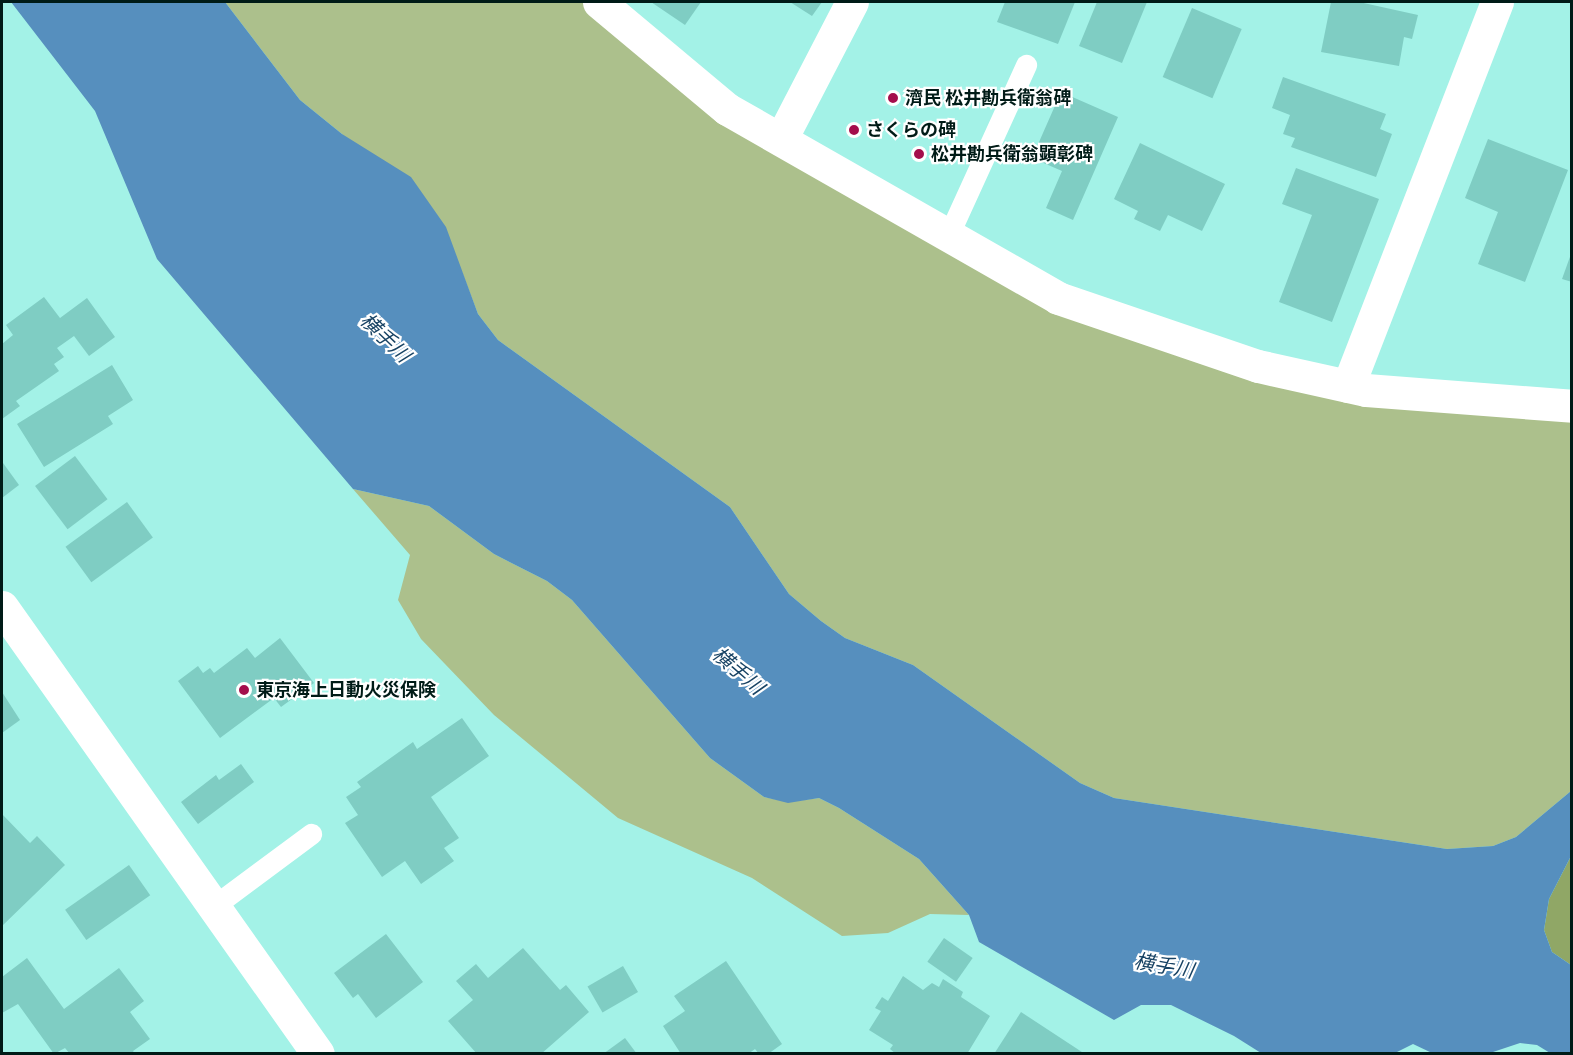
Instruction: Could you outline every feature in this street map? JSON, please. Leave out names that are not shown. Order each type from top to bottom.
[{"type":"street","points":[[599,2],[727,109],[1058,298],[1258,366],[1348,386],[1572,406]]},
{"type":"street","points":[[780,139],[852,2]]},
{"type":"street","points":[[1348,386],[1497,2]]},
{"type":"street","points":[[2,607],[318,1053]]},
{"type":"lane","points":[[949,234],[1026,65]]},
{"type":"lane","points":[[214,906],[311,834]]},
{"type":"green space","points":[[225,2],[599,2],[727,109],[1058,298],[1348,386],[1571,406],[1571,791],[1516,837],[1493,846],[1447,849],[1114,798],[1080,783],[913,665],[845,638],[821,621],[789,594],[730,507],[498,340],[478,314],[462,272],[342,134],[300,100]]},
{"type":"green space","points":[[353,489],[429,506],[494,554],[547,581],[572,600],[710,758],[764,797],[788,802],[819,798],[839,808],[919,859],[969,915],[930,914],[888,933],[842,936],[752,878],[618,818],[494,715],[421,639],[398,600],[410,555]]},
{"type":"green space","points":[[1571,856],[1571,965],[1552,952],[1544,930],[1549,899]]},
{"type":"water","name":"横手川","points":[[11,2],[225,2],[300,100],[342,134],[411,177],[446,227],[478,314],[498,340],[730,507],[789,594],[821,621],[845,638],[913,665],[1080,783],[1114,798],[1447,849],[1493,846],[1516,837],[1571,791],[1571,856],[1549,899],[1544,930],[1552,952],[1571,965],[1571,1053],[1550,1053],[1537,1045],[1520,1043],[1487,1054],[1432,1053],[1413,1044],[1395,1053],[1261,1053],[1234,1036],[1171,1005],[1141,1005],[1114,1020],[979,942],[969,915],[919,859],[839,808],[819,798],[788,803],[764,797],[710,758],[572,600],[547,581],[494,554],[429,506],[353,489],[157,259],[95,111]]},
{"type":"building","points":[[651,2],[701,2],[685,25]]},
{"type":"building","points":[[790,2],[822,2],[812,16]]},
{"type":"building","points":[[1005,2],[1075,2],[1058,44],[997,22]]},
{"type":"building","points":[[1097,2],[1147,2],[1122,63],[1079,46]]},
{"type":"building","points":[[1331,2],[1359,2],[1418,15],[1412,39],[1404,37],[1399,66],[1321,52]]},
{"type":"building","points":[[1192,8],[1242,29],[1212,98],[1163,77]]},
{"type":"building","points":[[1283,77],[1386,114],[1380,129],[1392,134],[1376,177],[1291,147],[1295,138],[1283,134],[1290,115],[1272,108]]},
{"type":"building","points":[[1061,92],[1118,117],[1073,220],[1046,208],[1062,171],[1032,158]]},
{"type":"building","points":[[1488,139],[1568,170],[1525,282],[1478,264],[1498,212],[1465,198]]},
{"type":"building","points":[[1140,143],[1225,184],[1202,231],[1168,215],[1160,231],[1134,219],[1138,211],[1114,199]]},
{"type":"building","points":[[1296,168],[1379,199],[1332,322],[1279,302],[1312,215],[1282,204]]},
{"type":"building","points":[[1572,254],[1572,282],[1562,279]]},
{"type":"building","points":[[44,297],[60,318],[87,298],[115,337],[89,356],[74,336],[57,348],[64,357],[54,364],[59,371],[16,401],[20,406],[2,419],[2,344],[13,335],[6,325]]},
{"type":"building","points":[[112,365],[133,400],[108,416],[113,424],[44,467],[17,424]]},
{"type":"building","points":[[75,456],[107,499],[68,529],[35,486]]},
{"type":"building","points":[[3,463],[19,485],[2,498],[2,465]]},
{"type":"building","points":[[127,502],[153,538],[91,582],[66,547]]},
{"type":"building","name":"東京海上日動火災保険","points":[[280,638],[314,683],[281,707],[274,698],[220,738],[178,681],[198,666],[203,673],[210,668],[214,673],[247,648],[255,658]]},
{"type":"building","points":[[2,692],[20,720],[2,733]]},
{"type":"building","points":[[462,718],[489,756],[431,797],[459,838],[444,848],[454,861],[421,884],[405,861],[382,877],[345,823],[358,815],[346,797],[361,787],[357,782],[413,742],[417,749]]},
{"type":"building","points":[[241,764],[254,782],[198,824],[181,802],[216,775],[219,780]]},
{"type":"building","points":[[2,814],[30,843],[37,836],[65,865],[2,926]]},
{"type":"building","points":[[129,865],[150,895],[86,940],[65,910]]},
{"type":"building","points":[[386,934],[423,982],[376,1018],[358,994],[353,998],[334,973]]},
{"type":"building","points":[[944,938],[973,958],[956,982],[927,962]]},
{"type":"building","points":[[523,948],[560,990],[566,985],[589,1012],[541,1054],[477,1054],[448,1021],[473,1000],[456,981],[476,964],[488,978]]},
{"type":"building","points":[[27,958],[64,1009],[119,968],[144,1001],[130,1012],[150,1039],[133,1051],[135,1054],[70,1054],[65,1048],[54,1054],[18,1004],[2,1013],[2,977]]},
{"type":"building","points":[[726,961],[782,1044],[768,1054],[759,1054],[755,1049],[748,1054],[681,1054],[663,1026],[685,1011],[674,996]]},
{"type":"building","points":[[623,966],[638,992],[602,1012],[587,986]]},
{"type":"building","points":[[903,976],[923,990],[932,983],[939,987],[943,979],[963,992],[961,997],[990,1016],[967,1054],[896,1054],[890,1049],[893,1045],[869,1030],[881,1011],[875,1008],[882,997],[888,1001]]},
{"type":"building","points":[[1021,1012],[1085,1054],[994,1054]]},
{"type":"building","points":[[625,1038],[637,1054],[603,1054]]},
{"type":"place","name":"濟民 松井勘兵衛翁碑","points":[[893,98]]},
{"type":"place","name":"さくらの碑","points":[[854,130]]},
{"type":"place","name":"松井勘兵衛翁顕彰碑","points":[[919,154]]},
{"type":"place","name":"東京海上日動火災保険","points":[[244,690]]}]
